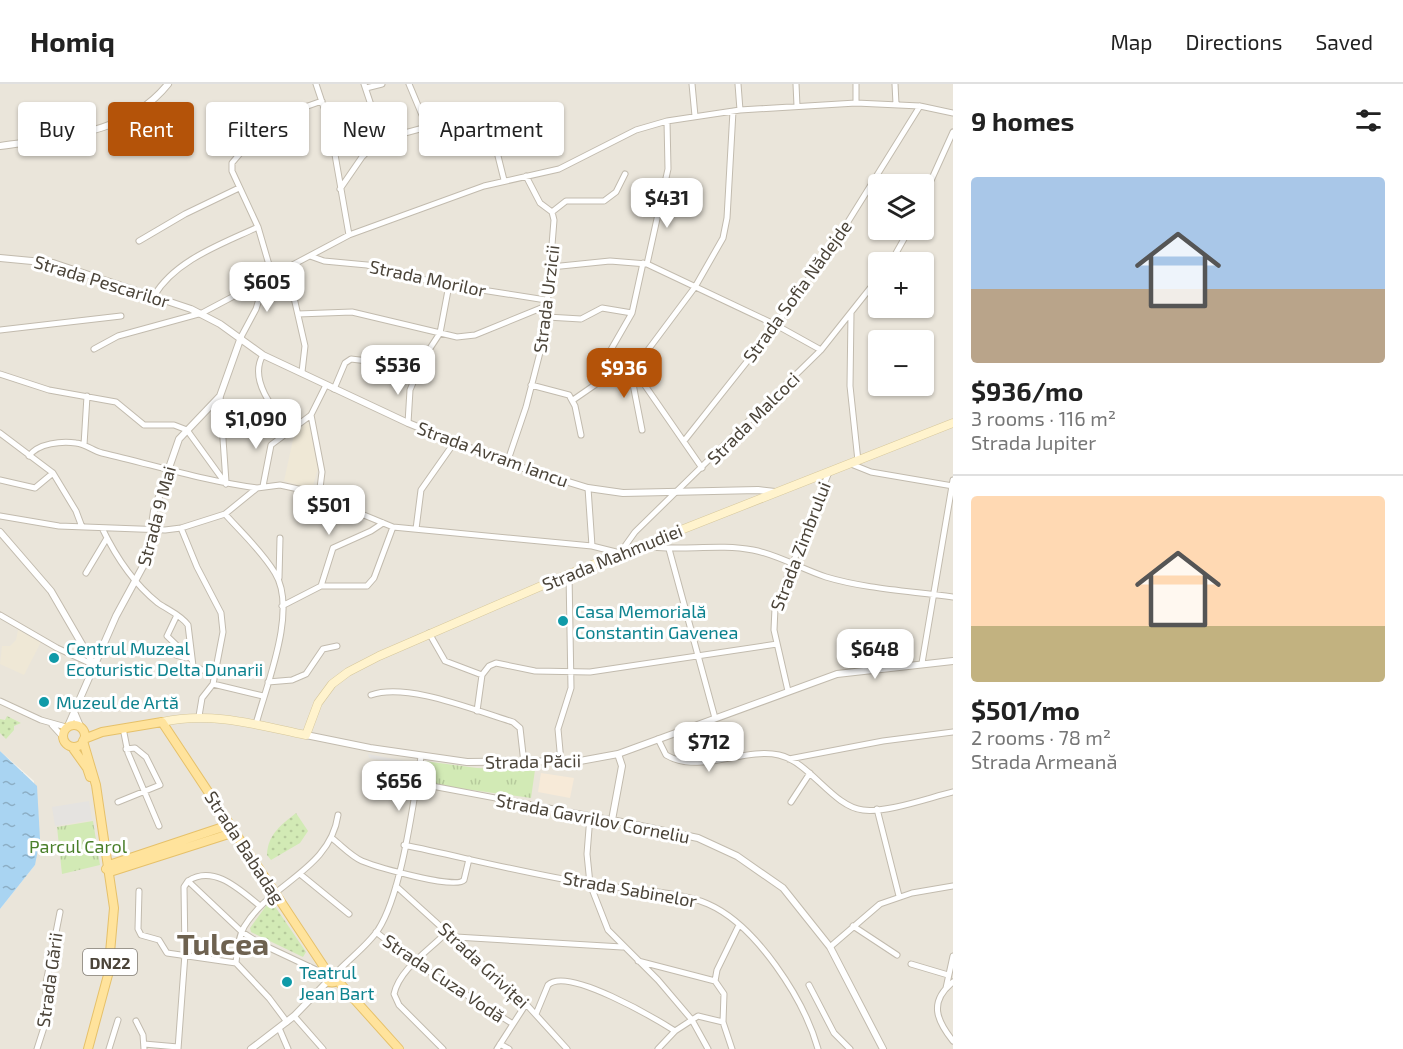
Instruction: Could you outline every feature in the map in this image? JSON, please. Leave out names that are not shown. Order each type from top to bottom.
[{"type":"main road","name":"Strada Mahmudiei","points":[[306,735],[318,703],[340,678],[359,666],[429,633],[620,553],[953,423]]},
{"type":"main road","name":"Strada Păcii","points":[[84,740],[102,732],[199,716],[256,724],[306,735]]},
{"type":"main road","name":"Strada Babadag","points":[[162,722],[331,977],[392,1049]]},
{"type":"main road","points":[[72,747],[84,740],[82,728],[67,727],[63,737],[88,772],[103,857],[108,870],[232,829]]},
{"type":"main road","name":"Strada Păcii","points":[[82,728],[102,732]]},
{"type":"main road","name":"DN22","points":[[84,740],[93,771],[114,908],[111,956],[88,1049]]},
{"type":"main road","name":"DN22","points":[[82,1049],[106,956],[108,870]]},
{"type":"main road","name":"Strada Babadag","points":[[331,977],[399,1049]]},
{"type":"street","points":[[0,146],[87,132],[118,123],[152,100],[168,84]]},
{"type":"street","points":[[316,84],[330,126],[350,235]]},
{"type":"street","points":[[370,102],[365,86],[382,84]]},
{"type":"street","points":[[409,84],[419,108]]},
{"type":"street","points":[[692,84],[695,116]]},
{"type":"street","points":[[642,430],[633,384],[635,370],[716,255],[728,218],[738,84]]},
{"type":"street","points":[[796,84],[797,106]]},
{"type":"street","points":[[856,84],[856,103]]},
{"type":"street","points":[[896,84],[896,104]]},
{"type":"street","points":[[272,276],[258,227],[232,171],[232,163],[262,124],[278,115],[322,101]]},
{"type":"street","points":[[94,349],[118,336],[202,314],[350,235],[439,201],[504,180],[567,166],[636,130],[667,121],[737,111],[856,103],[920,106],[953,113]]},
{"type":"street","name":"Strada Sofia Nădejde","points":[[684,441],[776,325],[841,233],[920,106]]},
{"type":"street","points":[[573,400],[602,380],[609,353],[633,313],[668,169],[667,121]]},
{"type":"street","points":[[934,174],[953,132]]},
{"type":"street","points":[[340,189],[363,156]]},
{"type":"street","points":[[498,156],[504,180]]},
{"type":"street","points":[[526,176],[540,203],[552,212],[566,201],[604,201],[616,192],[625,174]]},
{"type":"street","points":[[139,241],[184,214],[239,188]]},
{"type":"street","name":"Strada Urzicii","points":[[507,463],[531,385],[547,317],[546,303],[554,220],[552,212]]},
{"type":"street","points":[[154,296],[165,281],[180,268],[258,227]]},
{"type":"street","name":"Strada Morilor","points":[[310,256],[324,261],[367,265],[450,285],[546,303]]},
{"type":"street","name":"Strada Pescarilor","points":[[0,258],[53,263],[202,314]]},
{"type":"street","points":[[551,267],[610,261],[645,263],[776,325],[821,350]]},
{"type":"street","points":[[287,267],[305,346],[302,372]]},
{"type":"street","points":[[226,484],[220,396],[241,337],[256,309],[265,280]]},
{"type":"street","points":[[408,423],[410,390],[416,374],[440,333],[450,285]]},
{"type":"street","name":"Strada Malcoci","points":[[620,553],[635,532],[821,350],[868,291]]},
{"type":"street","points":[[298,314],[352,312],[457,337],[475,335],[546,303]]},
{"type":"street","points":[[547,317],[581,319],[602,308],[633,313]]},
{"type":"street","points":[[851,312],[850,386],[854,462],[871,472],[953,486]]},
{"type":"street","name":"Strada Avram Iancu","points":[[202,314],[241,337],[263,355],[408,423],[507,463],[588,488],[623,493],[758,490],[776,492]]},
{"type":"street","points":[[0,330],[121,316]]},
{"type":"street","points":[[263,355],[258,369],[265,393],[290,429]]},
{"type":"street","points":[[334,389],[345,363],[351,359],[376,362],[416,374]]},
{"type":"street","points":[[635,370],[639,380],[702,468]]},
{"type":"street","points":[[0,374],[49,390],[116,402],[144,425],[174,425],[187,430],[226,484]]},
{"type":"street","points":[[0,516],[41,524],[151,530],[181,528],[225,513],[260,487],[269,448],[290,429],[311,415],[326,385]]},
{"type":"street","points":[[531,385],[563,392],[573,400],[581,435]]},
{"type":"street","points":[[84,445],[87,396]]},
{"type":"street","name":"Strada 9 Mai","points":[[67,727],[116,616],[147,559],[151,530],[179,439],[220,396]]},
{"type":"street","points":[[311,415],[322,472],[319,496]]},
{"type":"street","points":[[0,433],[53,473],[76,511],[82,527]]},
{"type":"street","points":[[29,456],[39,446],[74,443],[84,445],[94,451],[226,484],[260,487],[290,486],[393,528],[592,546],[620,553]]},
{"type":"street","points":[[416,529],[421,490],[454,443]]},
{"type":"street","name":"Strada Zimbrului","points":[[788,691],[772,621],[775,608],[829,472]]},
{"type":"street","points":[[0,480],[34,488],[53,473]]},
{"type":"street","points":[[922,663],[953,480]]},
{"type":"street","points":[[588,488],[592,546]]},
{"type":"street","points":[[225,513],[268,563],[279,580]]},
{"type":"street","points":[[321,586],[333,548],[383,523]]},
{"type":"street","points":[[102,528],[136,581],[159,604],[188,625],[189,659]]},
{"type":"street","points":[[181,528],[197,567],[221,613],[223,639],[213,684],[202,698],[199,716]]},
{"type":"street","points":[[282,606],[321,586],[367,586],[374,578],[393,528]]},
{"type":"street","points":[[0,532],[51,591],[94,665]]},
{"type":"street","points":[[86,573],[107,538]]},
{"type":"street","points":[[256,724],[281,638],[280,538]]},
{"type":"street","points":[[641,546],[669,549],[745,549],[794,562],[840,580],[953,597]]},
{"type":"street","points":[[669,549],[715,718]]},
{"type":"street","points":[[561,762],[558,729],[571,694],[569,574]]},
{"type":"street","points":[[0,615],[57,648],[94,665]]},
{"type":"street","points":[[177,615],[167,636],[196,669],[215,675]]},
{"type":"street","points":[[429,633],[445,662],[482,675]]},
{"type":"street","points":[[477,711],[482,675],[496,663],[571,674],[698,658],[777,644]]},
{"type":"street","points":[[145,646],[189,659]]},
{"type":"street","points":[[268,682],[301,677],[312,668],[323,649],[337,646]]},
{"type":"street","name":"Strada Păcii","points":[[306,735],[421,757],[467,762],[561,762],[618,754],[788,691],[855,670],[953,661]]},
{"type":"street","points":[[213,684],[263,696]]},
{"type":"street","points":[[371,695],[385,691],[404,692],[477,711],[518,725],[524,762]]},
{"type":"street","points":[[0,701],[51,723],[67,727]]},
{"type":"street","points":[[74,712],[82,728]]},
{"type":"street","points":[[51,723],[63,737]]},
{"type":"street","points":[[123,728],[126,749],[159,826]]},
{"type":"street","points":[[788,759],[883,741],[953,732]]},
{"type":"street","points":[[658,739],[666,755],[682,760],[714,761],[770,754],[788,759],[856,808],[877,809],[953,792]]},
{"type":"street","points":[[118,802],[160,785],[144,755],[135,748],[126,749]]},
{"type":"street","points":[[612,820],[622,766],[618,754]]},
{"type":"street","points":[[251,1049],[294,1016],[376,932],[384,920],[396,886],[421,757]]},
{"type":"street","points":[[791,802],[810,773]]},
{"type":"street","name":"Strada Gavrilov Corneliu","points":[[416,783],[693,836],[737,856],[788,893],[830,947],[881,1048]]},
{"type":"street","points":[[877,809],[899,897]]},
{"type":"street","points":[[236,963],[242,932],[260,906],[300,874],[333,838],[338,815]]},
{"type":"street","points":[[590,816],[587,854],[590,884],[608,930],[692,1020],[708,1049]]},
{"type":"street","points":[[333,838],[361,860],[399,872],[460,884],[464,880],[469,859]]},
{"type":"street","name":"Strada Sabinelor","points":[[404,845],[590,884],[706,903],[739,925],[758,942],[787,982],[818,1049]]},
{"type":"street","points":[[300,874],[349,914]]},
{"type":"street","points":[[136,1021],[144,1046],[177,1048],[185,954],[184,887],[188,881],[196,876],[220,878],[260,906]]},
{"type":"street","points":[[188,881],[242,932],[331,977]]},
{"type":"street","name":"Strada Griviței","points":[[396,886],[455,937],[526,1004],[567,1049]]},
{"type":"street","points":[[830,947],[880,904],[899,897],[953,886]]},
{"type":"street","points":[[139,891],[139,933],[159,940],[167,953],[236,963],[269,998],[286,1022]]},
{"type":"street","name":"Strada Gării","points":[[36,1049],[46,1021],[46,983],[60,912]]},
{"type":"street","points":[[715,981],[717,970],[739,925]]},
{"type":"street","points":[[853,926],[897,955]]},
{"type":"street","points":[[443,1049],[394,998],[395,989],[414,962],[419,960],[448,931]]},
{"type":"street","name":"Strada Cuza Vodă","points":[[376,932],[414,962],[513,1024]]},
{"type":"street","points":[[455,937],[622,947]]},
{"type":"street","points":[[953,956],[937,1015],[939,1023],[953,1041]]},
{"type":"street","points":[[639,961],[715,981],[724,994],[723,1023],[732,1049]]},
{"type":"street","points":[[912,964],[948,975]]},
{"type":"street","points":[[536,1014],[548,985],[557,981],[604,992],[631,1004],[675,1031]]},
{"type":"street","points":[[946,988],[953,982]]},
{"type":"street","points":[[809,985],[834,1033],[850,1049]]},
{"type":"street","points":[[509,1049],[499,1047],[526,1004]]},
{"type":"street","points":[[658,1049],[675,1031],[701,1015],[723,1023]]},
{"type":"street","points":[[294,1016],[323,1049]]},
{"type":"street","points":[[110,1049],[118,1020]]},
{"type":"street","points":[[279,1028],[288,1049]]},
{"type":"shaded area","points":[[0,84],[953,84],[953,1049],[0,1049],[0,909],[35,865],[34,781],[0,751]]},
{"type":"shaded area","points":[[306,423],[309,424],[318,468],[312,489],[284,481],[294,435]]},
{"type":"shaded area","points":[[18,630],[41,642],[24,675],[0,664],[2,646],[10,646],[16,640]]},
{"type":"shaded area","points":[[368,754],[410,762],[409,765],[369,758]]},
{"type":"shaded area","points":[[541,773],[574,778],[570,798],[538,792]]},
{"type":"shaded area","points":[[89,801],[92,820],[55,826],[52,807]]},
{"type":"green space","points":[[7,716],[21,723],[14,726],[14,730],[6,739],[0,733],[0,719],[5,720]]},
{"type":"green space","points":[[424,761],[477,768],[535,770],[531,798],[421,783]]},
{"type":"green space","points":[[296,813],[308,831],[300,843],[271,860],[267,855],[270,841],[280,826]]},
{"type":"green space","name":"Parcul Carol","points":[[93,821],[100,865],[62,874],[57,827]]},
{"type":"green space","points":[[269,902],[272,902],[306,952],[303,957],[251,932],[250,928]]},
{"type":"water","points":[[0,751],[37,786],[40,839],[35,865],[0,909]]},
{"type":"place","name":"Casa Memorială Constantin Gavenea","points":[[563,621]]},
{"type":"place","name":"Centrul Muzeal Ecoturistic Delta Dunarii","points":[[54,658]]},
{"type":"place","name":"Muzeul de Artă","points":[[44,702]]},
{"type":"place","name":"Teatrul Jean Bart","points":[[287,982]]},
{"type":"district","name":"Tulcea","points":[[223,943]]}]
